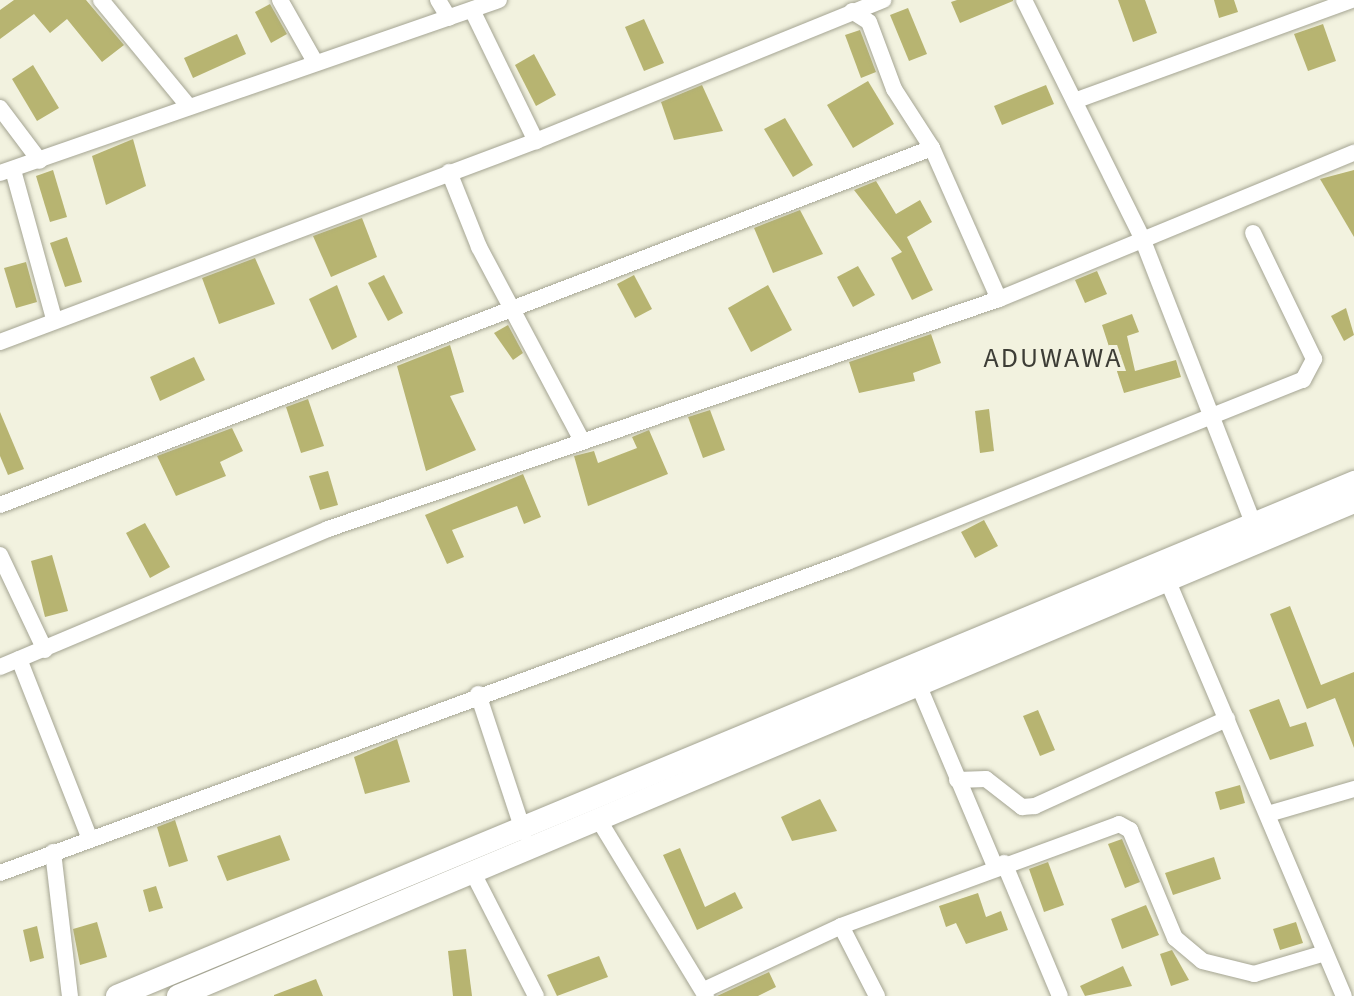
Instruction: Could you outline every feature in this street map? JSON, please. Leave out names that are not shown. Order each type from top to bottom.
[{"type":"highway","points":[[117,996],[524,833],[1252,520],[1354,482]]},
{"type":"highway","points":[[178,996],[600,822],[1166,577],[1354,502]]},
{"type":"street","points":[[101,0],[186,103]]},
{"type":"street","points":[[280,0],[314,60]]},
{"type":"street","points":[[438,0],[449,18]]},
{"type":"street","points":[[54,319],[6,172],[186,103],[499,0]]},
{"type":"street","points":[[0,342],[54,319],[536,141],[883,0]]},
{"type":"street","points":[[1024,0],[1077,100],[1142,238],[1252,520]]},
{"type":"street","points":[[1077,100],[1352,0]]},
{"type":"street","points":[[472,10],[536,141]]},
{"type":"street","points":[[852,11],[869,22],[894,89],[932,148],[999,299]]},
{"type":"street","points":[[0,108],[40,161]]},
{"type":"street","points":[[0,505],[932,148]]},
{"type":"street","points":[[0,667],[328,529],[999,299],[1354,153]]},
{"type":"street","points":[[449,172],[511,309],[582,441]]},
{"type":"street","points":[[0,873],[1214,420],[1312,371],[1314,359],[1253,233]]},
{"type":"street","points":[[0,555],[45,650]]},
{"type":"street","points":[[1166,577],[1344,996]]},
{"type":"street","points":[[19,659],[90,839]]},
{"type":"street","points":[[918,684],[957,780],[1060,996]]},
{"type":"street","points":[[478,694],[524,833]]},
{"type":"street","points":[[957,780],[986,779],[1022,807],[1035,806],[1227,719]]},
{"type":"street","points":[[1268,814],[1354,789]]},
{"type":"street","points":[[600,822],[705,993],[841,926],[999,865],[1125,824],[1175,938],[1202,961],[1254,974],[1325,953]]},
{"type":"street","points":[[53,852],[70,996]]},
{"type":"street","points":[[473,873],[536,996]]},
{"type":"street","points":[[841,926],[877,996]]},
{"type":"building","points":[[14,0],[86,0],[124,45],[102,62],[67,19],[50,33],[34,14],[0,39],[0,10]]},
{"type":"building","points":[[1118,0],[1145,0],[1157,33],[1133,42]]},
{"type":"building","points":[[1214,0],[1234,0],[1238,12],[1219,18]]},
{"type":"building","points":[[1013,1],[960,23],[951,2]]},
{"type":"building","points":[[270,4],[287,34],[271,43],[255,12]]},
{"type":"building","points":[[908,8],[927,54],[909,61],[890,15]]},
{"type":"building","points":[[644,19],[664,63],[644,71],[625,27]]},
{"type":"building","points":[[1323,24],[1336,61],[1308,71],[1294,34]]},
{"type":"building","points":[[860,30],[876,72],[861,78],[845,35]]},
{"type":"building","points":[[237,34],[246,54],[193,78],[184,58]]},
{"type":"building","points":[[534,54],[556,95],[536,106],[515,65]]},
{"type":"building","points":[[33,65],[59,108],[37,121],[12,79]]},
{"type":"building","points":[[868,81],[894,124],[853,148],[827,105]]},
{"type":"building","points":[[702,85],[723,131],[674,140],[661,102]]},
{"type":"building","points":[[1046,85],[1054,104],[1002,125],[994,106]]},
{"type":"building","points":[[785,118],[813,165],[793,177],[764,129]]},
{"type":"building","points":[[133,139],[146,186],[106,205],[92,156]]},
{"type":"building","points":[[53,170],[67,217],[50,222],[36,176]]},
{"type":"building","points":[[1354,170],[1354,237],[1320,179]]},
{"type":"building","points":[[876,181],[896,214],[920,200],[932,222],[907,237],[933,290],[912,300],[891,258],[902,252],[854,190]]},
{"type":"building","points":[[800,210],[823,254],[773,273],[754,228]]},
{"type":"building","points":[[362,218],[377,257],[331,277],[313,236]]},
{"type":"building","points":[[67,237],[82,282],[65,287],[50,243]]},
{"type":"building","points":[[255,258],[275,304],[219,324],[202,278]]},
{"type":"building","points":[[26,262],[37,302],[16,308],[4,268]]},
{"type":"building","points":[[858,266],[875,295],[853,307],[837,277]]},
{"type":"building","points":[[1097,271],[1107,294],[1085,303],[1075,280]]},
{"type":"building","points":[[384,275],[403,313],[388,321],[368,283]]},
{"type":"building","points":[[634,275],[652,309],[635,318],[617,284]]},
{"type":"building","points":[[337,285],[357,337],[332,350],[309,299]]},
{"type":"building","points":[[768,285],[792,330],[751,352],[728,308]]},
{"type":"building","points":[[1346,308],[1354,335],[1344,341],[1331,316]]},
{"type":"building","points":[[1132,314],[1139,332],[1127,336],[1135,371],[1176,360],[1181,377],[1124,393],[1102,325]]},
{"type":"building","points":[[508,325],[523,353],[513,360],[494,333]]},
{"type":"building","points":[[931,334],[941,363],[913,373],[915,381],[859,393],[849,362]]},
{"type":"building","points":[[450,345],[464,392],[450,396],[476,450],[426,471],[397,366]]},
{"type":"building","points":[[194,357],[205,380],[160,401],[150,377]]},
{"type":"building","points":[[308,399],[324,446],[301,453],[286,407]]},
{"type":"building","points":[[989,409],[994,451],[980,453],[975,411]]},
{"type":"building","points":[[710,410],[725,450],[703,458],[688,417]]},
{"type":"building","points":[[0,412],[24,469],[8,475],[0,456]]},
{"type":"building","points":[[232,428],[243,451],[220,462],[226,476],[176,496],[157,456]]},
{"type":"building","points":[[649,430],[668,474],[588,506],[574,456],[594,451],[598,463],[637,448],[632,437]]},
{"type":"building","points":[[328,471],[338,505],[320,510],[309,476]]},
{"type":"building","points":[[523,474],[541,517],[524,524],[517,506],[452,530],[464,557],[447,564],[425,515]]},
{"type":"building","points":[[984,520],[998,546],[975,558],[961,532]]},
{"type":"building","points":[[145,523],[170,567],[150,578],[126,533]]},
{"type":"building","points":[[52,555],[68,611],[45,617],[31,561]]},
{"type":"building","points":[[1290,606],[1321,685],[1354,672],[1354,748],[1335,698],[1307,709],[1270,614]]},
{"type":"building","points":[[1279,699],[1290,727],[1306,722],[1314,746],[1270,760],[1249,710]]},
{"type":"building","points":[[1038,710],[1055,750],[1040,756],[1023,716]]},
{"type":"building","points":[[397,739],[410,782],[365,794],[354,757]]},
{"type":"building","points":[[1240,785],[1245,803],[1220,810],[1215,792]]},
{"type":"building","points":[[820,799],[837,831],[792,841],[781,817]]},
{"type":"building","points":[[175,820],[188,861],[169,867],[157,827]]},
{"type":"building","points":[[280,835],[290,860],[227,881],[217,856]]},
{"type":"building","points":[[1122,839],[1140,882],[1125,888],[1108,844]]},
{"type":"building","points":[[680,848],[705,907],[735,892],[743,908],[697,930],[663,855]]},
{"type":"building","points":[[1214,857],[1221,879],[1173,895],[1165,873]]},
{"type":"building","points":[[1048,862],[1064,905],[1044,912],[1029,869]]},
{"type":"building","points":[[156,886],[163,908],[149,912],[143,890]]},
{"type":"building","points":[[978,893],[986,917],[1001,911],[1008,930],[966,944],[956,923],[946,927],[939,906]]},
{"type":"building","points":[[1146,905],[1159,935],[1122,949],[1111,919]]},
{"type":"building","points":[[97,922],[107,957],[80,965],[73,929]]},
{"type":"building","points":[[1296,922],[1303,943],[1280,950],[1273,929]]},
{"type":"building","points":[[37,926],[44,958],[30,962],[23,930]]},
{"type":"building","points":[[466,949],[472,996],[453,996],[448,951]]},
{"type":"building","points":[[1172,950],[1189,980],[1171,986],[1160,954]]},
{"type":"building","points":[[599,956],[608,977],[557,996],[547,975]]},
{"type":"building","points":[[1123,966],[1132,986],[1085,996],[1080,986]]},
{"type":"building","points":[[769,972],[776,987],[758,996],[717,996]]},
{"type":"building","points":[[316,979],[323,996],[274,996],[274,995]]},
{"type":"district","name":"ADUWAWA","points":[[1053,358]]}]
